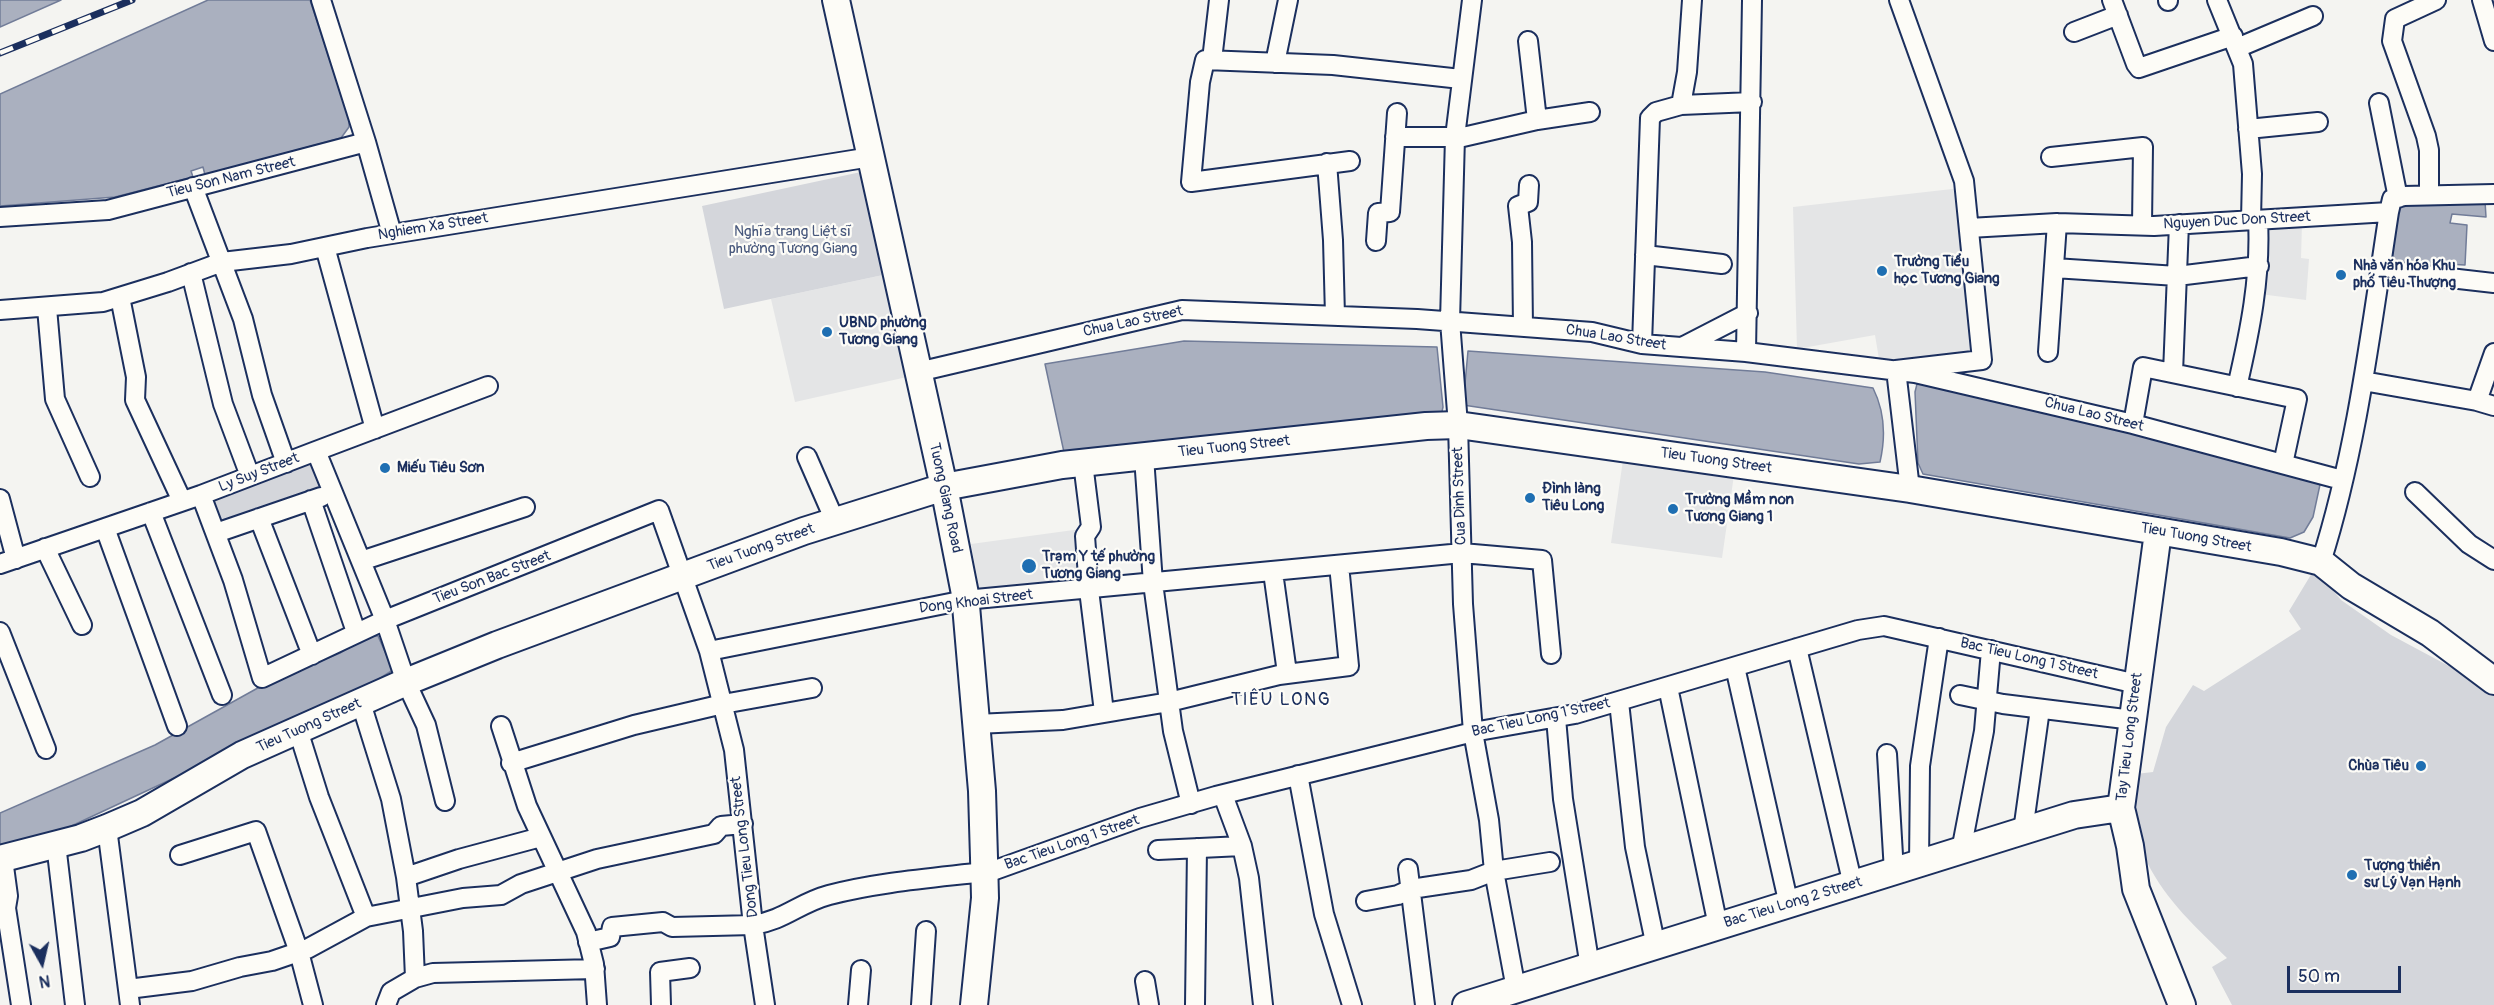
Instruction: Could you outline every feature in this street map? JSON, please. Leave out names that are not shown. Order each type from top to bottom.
[{"type":"street","points":[[321,0],[366,142],[392,234]]},
{"type":"street","name":"Tuong Giang Road","points":[[836,0],[944,487],[965,600],[982,791],[984,873],[984,898],[974,1005]]},
{"type":"street","points":[[1212,60],[1219,0]]},
{"type":"street","points":[[1275,63],[1288,0]]},
{"type":"street","name":"Cua Dinh Street","points":[[1472,0],[1455,137],[1450,321],[1458,424],[1462,553],[1473,732],[1489,820],[1494,871],[1516,989]]},
{"type":"street","points":[[1681,105],[1687,72],[1692,0]]},
{"type":"street","points":[[1746,352],[1752,0]]},
{"type":"street","points":[[1899,0],[1964,181],[1982,360],[1896,370],[1910,489]]},
{"type":"street","points":[[2217,0],[2243,64],[2259,266],[2251,330],[2237,387]]},
{"type":"street","points":[[2429,195],[2429,150],[2426,136],[2392,41],[2395,19],[2436,0]]},
{"type":"street","points":[[2482,0],[2494,41]]},
{"type":"street","points":[[2074,32],[2115,8],[2139,68],[2235,42],[2313,16]]},
{"type":"street","points":[[1528,41],[1537,120]]},
{"type":"street","points":[[1350,161],[1191,182],[1200,82],[1205,60],[1333,65],[1461,79]]},
{"type":"street","points":[[1642,344],[1650,118],[1656,112],[1681,105],[1752,102]]},
{"type":"street","points":[[2321,562],[2342,480],[2363,381],[2380,270],[2394,205],[2379,104]]},
{"type":"street","points":[[1395,137],[1455,137],[1590,112]]},
{"type":"street","points":[[1376,241],[1378,213],[1390,212],[1397,113]]},
{"type":"street","points":[[2248,129],[2318,122]]},
{"type":"street","name":"Tieu Son Nam Street","points":[[0,217],[108,210],[193,187],[241,177],[366,142]]},
{"type":"street","points":[[2051,158],[2143,147],[2142,225]]},
{"type":"street","name":"Nghiem Xa Street","points":[[0,310],[104,302],[222,262],[291,254],[392,234],[871,157]]},
{"type":"street","points":[[1327,163],[1333,240],[1335,316]]},
{"type":"street","points":[[1524,327],[1522,242],[1518,206],[1528,202],[1528,185]]},
{"type":"street","points":[[193,187],[243,319],[262,395],[286,463]]},
{"type":"street","name":"Nguyen Duc Don Street","points":[[1969,228],[2057,223],[2142,225],[2255,220],[2394,205],[2429,195],[2494,194]]},
{"type":"street","points":[[2048,352],[2057,223]]},
{"type":"street","points":[[2173,373],[2179,224]]},
{"type":"street","points":[[326,246],[375,429]]},
{"type":"street","points":[[1645,255],[1722,264]]},
{"type":"street","points":[[2054,267],[2177,276],[2259,266]]},
{"type":"street","points":[[2380,270],[2494,283]]},
{"type":"street","points":[[191,273],[223,404],[250,476]]},
{"type":"street","points":[[120,297],[136,377],[135,400],[182,501]]},
{"type":"street","points":[[47,308],[55,399],[90,477]]},
{"type":"street","name":"Chua Lao Street","points":[[918,372],[1182,310],[1450,321],[1592,332],[1642,344],[1746,352],[1896,370],[1954,381],[2133,424],[2342,480]]},
{"type":"street","points":[[1682,347],[1748,313]]},
{"type":"street","points":[[2363,381],[2485,403],[2494,353]]},
{"type":"street","points":[[2133,424],[2143,367],[2297,399],[2283,464]]},
{"type":"street","points":[[316,451],[488,386]]},
{"type":"street","name":"Tieu Tuong Street","points":[[1,859],[107,828],[142,813],[242,755],[406,682],[497,645],[836,521],[944,487],[1083,463],[1426,426],[1458,424],[1910,489],[2281,552],[2321,562],[2351,586],[2430,633],[2494,680]]},
{"type":"street","name":"Ly Suy Street","points":[[8,561],[201,495],[316,451],[385,620],[406,682],[430,736],[445,801]]},
{"type":"street","points":[[807,457],[836,521]]},
{"type":"street","points":[[1144,457],[1153,584],[1173,731],[1191,804]]},
{"type":"street","points":[[1083,463],[1091,526],[1085,536],[1089,590],[1104,712]]},
{"type":"street","points":[[2415,492],[2469,544],[2494,560]]},
{"type":"street","points":[[201,495],[216,534],[334,493]]},
{"type":"street","points":[[0,499],[8,561]]},
{"type":"street","points":[[311,500],[356,633]]},
{"type":"street","points":[[361,561],[525,507]]},
{"type":"street","name":"Tieu Son Bac Street","points":[[216,534],[234,580],[262,678],[385,620],[538,561],[659,510],[683,576]]},
{"type":"street","points":[[151,512],[222,695]]},
{"type":"street","points":[[259,518],[312,655]]},
{"type":"street","points":[[105,528],[177,726]]},
{"type":"street","name":"Tay Tieu Long Street","points":[[2158,532],[2121,808],[2130,846],[2136,889],[2181,1005]]},
{"type":"street","points":[[45,548],[81,625]]},
{"type":"street","name":"Dong Khoai Street","points":[[709,651],[965,600],[1462,553],[1542,560],[1551,654]]},
{"type":"street","points":[[976,724],[1044,722],[1170,702],[1287,674],[1349,666],[1339,565]]},
{"type":"street","points":[[1273,572],[1287,674]]},
{"type":"street","name":"Dong Tieu Long Street","points":[[683,576],[709,651],[734,750],[753,925],[771,922],[789,915],[802,906],[833,894],[984,873]]},
{"type":"street","name":"Bac Tieu Long 1 Street","points":[[984,873],[1140,818],[1473,732],[1556,718],[1619,702],[1858,630],[1884,626],[2137,684]]},
{"type":"street","points":[[0,632],[46,749]]},
{"type":"street","points":[[1919,864],[1920,766],[1939,638]]},
{"type":"street","points":[[1797,648],[1853,885]]},
{"type":"street","points":[[1961,851],[1987,701],[1990,650]]},
{"type":"street","points":[[1735,667],[1789,905]]},
{"type":"street","points":[[1668,687],[1718,926]]},
{"type":"street","points":[[512,762],[634,725],[723,704],[812,688]]},
{"type":"street","points":[[1960,696],[2040,709],[2133,720]]},
{"type":"street","points":[[1619,702],[1635,847],[1656,946]]},
{"type":"street","points":[[361,703],[391,799],[406,877],[413,931],[415,978]]},
{"type":"street","points":[[2023,831],[2040,709]]},
{"type":"street","points":[[1556,718],[1563,799],[1590,967]]},
{"type":"street","points":[[501,726],[527,807],[588,942],[595,969],[597,1005]]},
{"type":"street","points":[[298,730],[319,797],[366,917]]},
{"type":"street","points":[[1887,754],[1894,872]]},
{"type":"street","points":[[1298,776],[1324,914],[1352,1005]]},
{"type":"street","points":[[1223,795],[1242,846],[1249,878],[1263,1005]]},
{"type":"street","name":"Bac Tieu Long 2 Street","points":[[1466,1005],[2074,815],[2121,808]]},
{"type":"street","points":[[107,828],[129,997],[299,952],[366,917],[462,898],[501,895],[521,884],[597,859],[714,834],[721,826],[743,824]]},
{"type":"street","points":[[180,855],[256,831],[299,952],[313,1005]]},
{"type":"street","points":[[406,877],[459,859],[541,837]]},
{"type":"street","points":[[56,844],[75,1005]]},
{"type":"street","points":[[1158,850],[1242,846]]},
{"type":"street","points":[[1195,1005],[1197,848]]},
{"type":"street","points":[[1,859],[21,1005]]},
{"type":"street","points":[[1366,901],[1398,895],[1411,888],[1471,880],[1494,871],[1550,862]]},
{"type":"street","points":[[1408,869],[1425,1005]]},
{"type":"street","points":[[588,942],[610,936],[612,927],[663,922],[672,927],[753,925],[765,1005]]},
{"type":"street","points":[[921,1005],[926,931]]},
{"type":"street","points":[[661,1005],[660,972],[690,968]]},
{"type":"street","points":[[386,1005],[392,992],[415,978],[433,973],[595,969]]},
{"type":"street","points":[[858,1005],[861,970]]},
{"type":"street","points":[[1145,981],[1149,1005]]},
{"type":"shaded area","name":"Trường Tiểu học Tương Giang","points":[[1961,188],[1978,356],[1880,365],[1875,335],[1797,349],[1793,207]]},
{"type":"shaded area","points":[[2302,223],[2301,258],[2309,259],[2306,300],[2260,294],[2261,225]]},
{"type":"shaded area","points":[[883,275],[907,377],[795,402],[771,299]]},
{"type":"shaded area","name":"Trường Mầm non Tương Giang 1","points":[[1623,460],[1734,475],[1722,558],[1611,543]]},
{"type":"shaded area","name":"Trạm Y tế phường Tương Giang","points":[[1081,529],[1086,588],[980,595],[971,544]]},
{"type":"green space","name":"Nghĩa trang Liệt sĩ phường Tương Giang","points":[[861,172],[883,275],[724,309],[702,206]]},
{"type":"green space","points":[[313,459],[326,491],[217,529],[207,496]]},
{"type":"green space","points":[[2315,568],[2341,600],[2391,635],[2462,673],[2494,696],[2494,1005],[2232,1005],[2212,967],[2227,958],[2173,902],[2147,862],[2140,841],[2137,819],[2136,774],[2153,772],[2166,727],[2193,685],[2204,691],[2301,629],[2289,611]]},
{"type":"water","points":[[0,0],[61,0],[0,27]]},
{"type":"water","points":[[208,0],[310,0],[349,119],[349,127],[341,138],[205,175],[203,167],[191,171],[193,177],[115,197],[0,206],[0,94]]},
{"type":"water","points":[[2485,201],[2486,217],[2452,214],[2450,223],[2467,225],[2465,265],[2447,264],[2446,269],[2390,266],[2396,204]]},
{"type":"water","points":[[1184,341],[1437,347],[1443,407],[1441,416],[1065,457],[1045,364]]},
{"type":"water","points":[[1468,351],[1765,372],[1873,388],[1880,406],[1883,424],[1880,462],[1859,464],[1463,405]]},
{"type":"water","points":[[1917,384],[1934,385],[2050,410],[2321,480],[2313,517],[2304,532],[2290,538],[1923,474],[1918,463],[1915,392]]},
{"type":"water","points":[[372,636],[378,636],[393,670],[371,684],[300,714],[187,772],[65,829],[0,847],[0,813],[155,745],[265,684],[340,653]]},
{"type":"railway","points":[[0,53],[132,0]]},
{"type":"place","name":"Trường Tiểu học Tương Giang","points":[[1882,271]]},
{"type":"place","name":"Nhà văn hóa Khu phố Tiêu Thượng","points":[[2341,275]]},
{"type":"place","name":"UBND phường Tương Giang","points":[[827,332]]},
{"type":"place","name":"Miếu Tiêu Sơn","points":[[385,468]]},
{"type":"place","name":"Đình làng Tiêu Long","points":[[1530,498]]},
{"type":"place","name":"Trường Mầm non Tương Giang 1","points":[[1673,509]]},
{"type":"place","name":"Trạm Y tế phường Tương Giang","points":[[1029,566]]},
{"type":"place","name":"Chùa Tiêu","points":[[2421,766]]},
{"type":"place","name":"Tượng thiền sư Lý Vạn Hạnh","points":[[2352,875]]},
{"type":"district","name":"TIÊU LONG","points":[[1281,700]]}]
